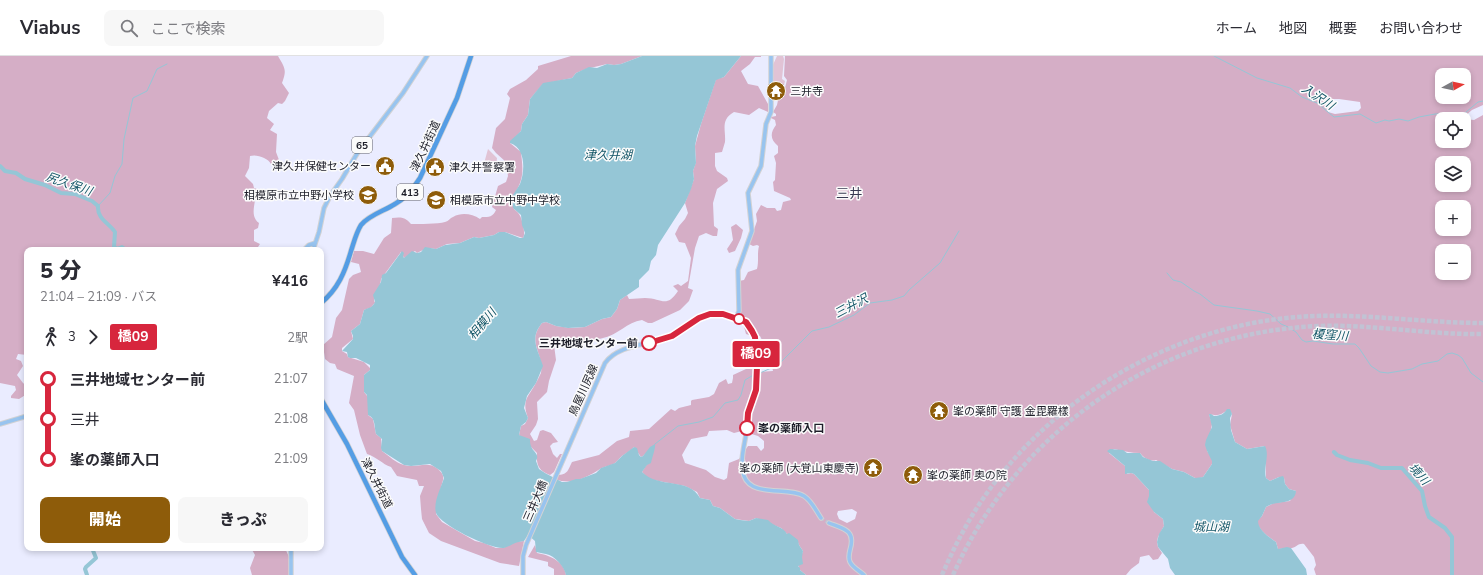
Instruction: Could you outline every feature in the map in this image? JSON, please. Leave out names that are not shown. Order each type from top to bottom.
[{"type":"highway","name":"津久井街道","points":[[324,300],[334,291],[341,280],[346,269],[356,234],[362,224],[370,217],[402,199],[412,190],[419,180],[457,98],[471,56]]},
{"type":"highway","name":"津久井街道","points":[[324,404],[350,448],[402,557],[415,575]]},
{"type":"main road","name":"65","points":[[314,247],[328,199],[358,152],[403,93],[428,56]]},
{"type":"main road","points":[[736,318],[739,311],[738,270],[752,231],[748,193],[761,166],[766,124],[771,112],[771,56]]},
{"type":"main road","points":[[307,247],[315,243]]},
{"type":"main road","name":"鳥屋川尻線","points":[[558,470],[601,369],[610,357],[621,351],[668,337],[708,314],[719,313],[746,322],[754,333],[757,366],[756,390],[748,415],[743,451],[744,476],[749,484],[756,488],[794,492],[804,496],[821,518]]},
{"type":"main road","points":[[0,424],[24,417]]},
{"type":"main road","name":"三井大橋","points":[[523,575],[523,554],[558,470]]},
{"type":"main road","points":[[829,523],[843,528],[850,534],[852,541],[849,560],[852,565],[864,575]]},
{"type":"main road","points":[[291,551],[291,575]]},
{"type":"shaded area","points":[[0,56],[278,56],[284,69],[282,83],[289,93],[282,104],[278,103],[269,111],[267,118],[274,124],[270,130],[277,134],[276,152],[279,160],[277,163],[271,164],[262,157],[250,156],[249,168],[245,176],[253,184],[254,188],[260,190],[260,199],[255,200],[254,209],[256,221],[259,223],[258,228],[254,230],[254,241],[260,244],[258,247],[24,247],[24,355],[18,354],[16,359],[21,361],[23,366],[17,375],[24,384],[24,396],[19,399],[11,398],[16,390],[15,386],[0,383]]},
{"type":"shaded area","points":[[571,56],[642,56],[621,64],[607,64],[586,69],[576,73],[572,78],[543,84],[530,99],[528,115],[522,124],[521,131],[510,143],[521,152],[522,175],[514,197],[513,208],[519,214],[522,222],[524,230],[523,238],[505,232],[499,232],[494,235],[479,238],[474,237],[460,243],[447,244],[436,249],[427,248],[417,253],[415,251],[404,258],[401,252],[381,279],[374,299],[375,303],[371,307],[364,310],[360,324],[351,331],[353,339],[342,348],[342,351],[347,354],[348,357],[364,362],[370,368],[370,370],[364,375],[364,392],[368,397],[368,415],[373,419],[376,434],[381,438],[382,451],[401,464],[408,466],[430,465],[434,466],[441,472],[443,478],[436,506],[436,514],[442,522],[475,541],[496,548],[503,548],[515,542],[524,541],[519,566],[500,563],[441,541],[429,533],[422,519],[420,496],[424,486],[419,486],[417,480],[397,476],[391,467],[367,454],[360,435],[354,410],[349,403],[354,376],[337,369],[335,364],[330,363],[325,359],[324,344],[332,337],[336,318],[342,310],[349,279],[353,275],[361,272],[359,264],[351,262],[354,251],[363,251],[374,254],[384,238],[391,233],[392,218],[403,218],[411,224],[428,224],[445,222],[460,214],[474,216],[480,219],[482,217],[489,217],[494,214],[496,210],[492,207],[498,186],[506,182],[508,176],[506,162],[492,148],[496,128],[505,119],[510,98],[507,94],[510,89],[526,80],[538,69],[538,66]]},
{"type":"shaded area","points":[[741,56],[761,56],[755,57],[750,64],[741,71],[748,84],[758,86],[768,104],[768,112],[759,108],[749,115],[734,112],[725,122],[725,142],[722,152],[715,153],[715,166],[717,171],[727,178],[728,181],[717,189],[713,203],[714,226],[718,229],[717,236],[706,233],[699,236],[695,248],[688,288],[693,290],[689,301],[680,310],[652,323],[642,320],[637,321],[613,334],[591,341],[570,343],[557,341],[554,345],[556,360],[547,392],[537,402],[538,419],[530,434],[534,441],[537,440],[540,431],[543,430],[551,433],[558,442],[553,443],[550,446],[553,454],[557,458],[560,454],[562,454],[554,472],[550,475],[543,472],[537,461],[537,453],[519,435],[521,426],[525,424],[528,418],[525,406],[527,398],[541,373],[540,359],[535,342],[537,330],[542,323],[546,322],[556,326],[571,328],[585,327],[602,319],[611,317],[617,309],[620,300],[627,295],[629,299],[651,298],[667,301],[670,300],[678,291],[673,286],[678,284],[681,286],[688,281],[691,258],[685,243],[679,242],[675,234],[688,213],[685,203],[694,179],[693,171],[696,162],[695,146],[716,79],[724,77]]},
{"type":"shaded area","points":[[777,56],[783,56],[784,59],[782,79],[785,81],[783,89],[779,89],[779,84],[773,84],[772,67]]},
{"type":"shaded area","points":[[785,56],[1483,56],[1483,105],[1470,112],[1435,112],[1435,148],[1471,148],[1471,120],[1474,120],[1483,115],[1483,575],[1316,575],[1314,569],[1316,565],[1314,557],[1304,544],[1300,544],[1292,548],[1278,549],[1276,542],[1259,527],[1257,521],[1262,516],[1266,507],[1274,503],[1290,501],[1296,491],[1289,489],[1285,484],[1284,478],[1279,477],[1270,481],[1266,478],[1265,446],[1247,449],[1235,442],[1230,425],[1232,414],[1229,409],[1220,414],[1209,414],[1212,424],[1207,451],[1212,458],[1212,464],[1203,477],[1195,478],[1184,472],[1172,469],[1156,460],[1147,459],[1140,453],[1114,449],[1109,453],[1125,466],[1127,474],[1134,474],[1149,490],[1154,512],[1163,519],[1164,526],[1157,542],[1162,553],[1158,559],[1153,560],[1149,555],[1140,557],[1139,563],[1126,575],[806,575],[800,570],[798,565],[803,551],[797,540],[781,528],[756,518],[749,521],[735,519],[720,508],[713,506],[710,500],[700,498],[697,492],[685,486],[648,478],[642,472],[652,456],[652,453],[649,450],[641,457],[634,447],[613,464],[579,480],[567,482],[556,479],[559,475],[564,474],[567,471],[572,462],[599,455],[617,441],[629,437],[630,431],[649,429],[671,409],[675,411],[679,408],[691,405],[692,400],[709,397],[714,394],[719,383],[726,379],[728,384],[732,383],[733,375],[746,369],[754,368],[760,372],[773,371],[771,362],[768,359],[758,361],[757,345],[763,342],[760,336],[746,334],[740,312],[739,281],[744,280],[748,272],[757,269],[759,246],[749,244],[757,221],[756,214],[761,205],[767,208],[775,208],[777,211],[781,210],[783,202],[791,200],[790,198],[774,191],[773,182],[775,180],[776,163],[774,156],[778,153],[778,146],[772,138],[772,133],[776,125],[775,120],[771,117],[776,116],[773,112],[777,105],[780,91],[785,88],[787,80],[784,76]],"holes":[[[1329,99],[1360,102],[1361,108],[1358,111],[1335,114],[1328,112],[1327,102]],[[727,430],[734,433],[742,431],[758,436],[764,441],[764,448],[761,451],[757,446],[748,446],[739,459],[729,463],[727,478],[724,480],[715,477],[706,470],[685,463],[682,455],[691,439],[707,436],[709,431]],[[745,459],[747,474],[742,475],[740,467],[741,460]],[[852,509],[857,512],[855,519],[847,523],[839,519],[837,514],[838,511]]]},
{"type":"shaded area","points":[[488,149],[497,158],[496,167],[499,168],[498,173],[483,167]]},
{"type":"shaded area","points":[[736,224],[743,230],[735,251],[729,253],[727,249],[733,240],[731,227]]},
{"type":"shaded area","points":[[535,545],[537,553],[551,557],[559,562],[565,570],[566,575],[554,575],[554,569],[548,566],[548,562],[528,557]]},
{"type":"shaded area","points":[[253,551],[286,551],[289,557],[292,575],[252,575],[250,568],[255,555]]},
{"type":"water","name":"津久井湖","points":[[642,56],[741,56],[724,77],[716,80],[697,136],[695,146],[696,163],[693,171],[694,179],[691,189],[685,203],[658,245],[656,255],[651,261],[649,270],[639,280],[639,287],[620,300],[617,309],[611,317],[602,319],[585,327],[568,328],[556,326],[546,322],[542,323],[538,329],[535,339],[543,366],[536,383],[527,396],[524,408],[528,418],[521,426],[519,435],[530,439],[531,446],[537,455],[536,461],[539,469],[562,482],[580,479],[596,473],[601,468],[615,463],[634,447],[637,448],[641,457],[650,447],[655,444],[651,463],[647,465],[642,472],[657,480],[689,487],[700,498],[710,500],[713,506],[720,508],[735,519],[749,521],[756,518],[768,520],[783,529],[787,534],[789,533],[798,540],[803,551],[803,564],[798,566],[806,575],[566,575],[556,559],[549,555],[536,552],[535,541],[528,535],[524,541],[504,548],[498,548],[467,536],[447,524],[436,513],[436,500],[444,478],[441,471],[430,464],[411,466],[404,465],[382,451],[382,439],[376,434],[374,420],[368,415],[367,395],[364,392],[364,375],[370,370],[370,365],[356,358],[348,357],[347,352],[342,351],[353,339],[351,331],[360,324],[364,310],[372,306],[375,302],[373,295],[381,282],[382,275],[386,273],[402,251],[404,253],[404,258],[412,251],[417,253],[421,252],[425,247],[436,249],[445,245],[460,243],[474,237],[479,238],[494,235],[499,232],[505,232],[523,238],[525,233],[521,215],[513,208],[513,195],[522,179],[523,160],[519,150],[510,143],[510,141],[521,131],[522,124],[528,115],[530,99],[543,83],[572,78],[576,73],[589,67],[597,68],[607,64],[621,64]]},
{"type":"water","name":"城山湖","points":[[1227,409],[1230,409],[1232,414],[1230,418],[1231,430],[1235,442],[1247,449],[1265,446],[1267,453],[1265,470],[1266,478],[1270,481],[1283,476],[1285,484],[1289,489],[1296,491],[1295,496],[1292,499],[1266,507],[1258,521],[1258,524],[1267,536],[1276,542],[1278,549],[1287,547],[1291,548],[1306,569],[1307,575],[1175,575],[1170,568],[1168,559],[1158,547],[1157,542],[1159,534],[1164,526],[1163,519],[1154,512],[1147,502],[1149,490],[1134,474],[1125,474],[1125,466],[1107,451],[1110,449],[1123,450],[1127,453],[1140,453],[1143,457],[1153,461],[1160,461],[1172,469],[1184,472],[1195,478],[1203,477],[1212,464],[1205,445],[1212,427],[1209,414],[1218,416]]},
{"type":"waterway","name":"入沢川","points":[[1214,56],[1257,78],[1290,88],[1302,97],[1317,103],[1334,117],[1360,114],[1376,123],[1385,120],[1389,121],[1399,119],[1408,121],[1435,114],[1444,114],[1454,118],[1459,118],[1478,102],[1483,101]]},
{"type":"waterway","points":[[98,206],[110,193],[115,176],[122,164],[124,139],[133,98],[147,91],[157,69],[167,64]]},
{"type":"waterway","name":"尻久保川","points":[[0,166],[5,171],[16,173],[25,179],[45,185],[61,193],[75,194],[92,201],[98,206],[101,218],[115,232],[114,247]]},
{"type":"waterway","name":"三井沢","points":[[760,373],[778,365],[812,331],[829,327],[854,315],[870,303],[892,300],[904,296],[940,263],[959,231]]},
{"type":"waterway","name":"榎窪川","points":[[1167,273],[1173,280],[1181,282],[1214,305],[1270,314],[1281,324],[1296,332],[1302,340],[1306,342],[1313,341],[1333,344],[1355,344],[1371,366],[1380,372],[1388,373],[1412,369],[1422,364],[1438,361],[1447,354],[1452,353],[1462,358],[1471,373],[1483,382]]},
{"type":"waterway","name":"三井沢","points":[[655,444],[678,426],[699,422],[713,417],[725,403],[738,400],[745,380],[755,374]]},
{"type":"waterway","name":"境川","points":[[1334,452],[1337,455],[1350,460],[1368,463],[1381,468],[1402,468],[1422,491],[1429,517],[1445,528],[1452,537],[1452,575]]},
{"type":"waterway","name":"尻久保川","points":[[87,575],[85,569],[86,567],[96,558],[93,551]]},
{"type":"tunnel","points":[[942,575],[956,544],[973,514],[1003,472],[1037,435],[1076,402],[1119,373],[1165,350],[1213,333],[1263,321],[1314,316],[1356,316],[1441,322],[1483,323]]},
{"type":"tunnel","points":[[953,575],[981,523],[1015,475],[1055,434],[1100,398],[1150,369],[1203,347],[1259,333],[1318,326],[1483,334]]},
{"type":"tunnel","points":[[821,518],[829,523]]},
{"type":"bus line","name":"橋09","points":[[649,343],[672,336],[699,318],[710,314],[723,314],[746,322],[755,337],[757,366],[756,390],[748,413],[747,428]]},
{"type":"place","name":"三井寺","points":[[776,91]]},
{"type":"place","name":"津久井保健センター","points":[[385,166]]},
{"type":"place","name":"津久井警察署","points":[[435,167]]},
{"type":"place","name":"相模原市立中野小学校","points":[[368,195]]},
{"type":"place","name":"相模原市立中野中学校","points":[[436,200]]},
{"type":"place","name":"三井地域センター前","points":[[649,343]]},
{"type":"place","name":"峯の薬師 守護 金毘羅樣","points":[[939,411]]},
{"type":"place","name":"峯の薬師入口","points":[[747,428]]},
{"type":"place","name":"峯の薬師 (大覚山東慶寺)","points":[[873,468]]},
{"type":"place","name":"峯の薬師 奥の院","points":[[913,475]]},
{"type":"district","name":"三井","points":[[849,193]]},
{"type":"water label","name":"相模川","points":[[482,324]]}]
